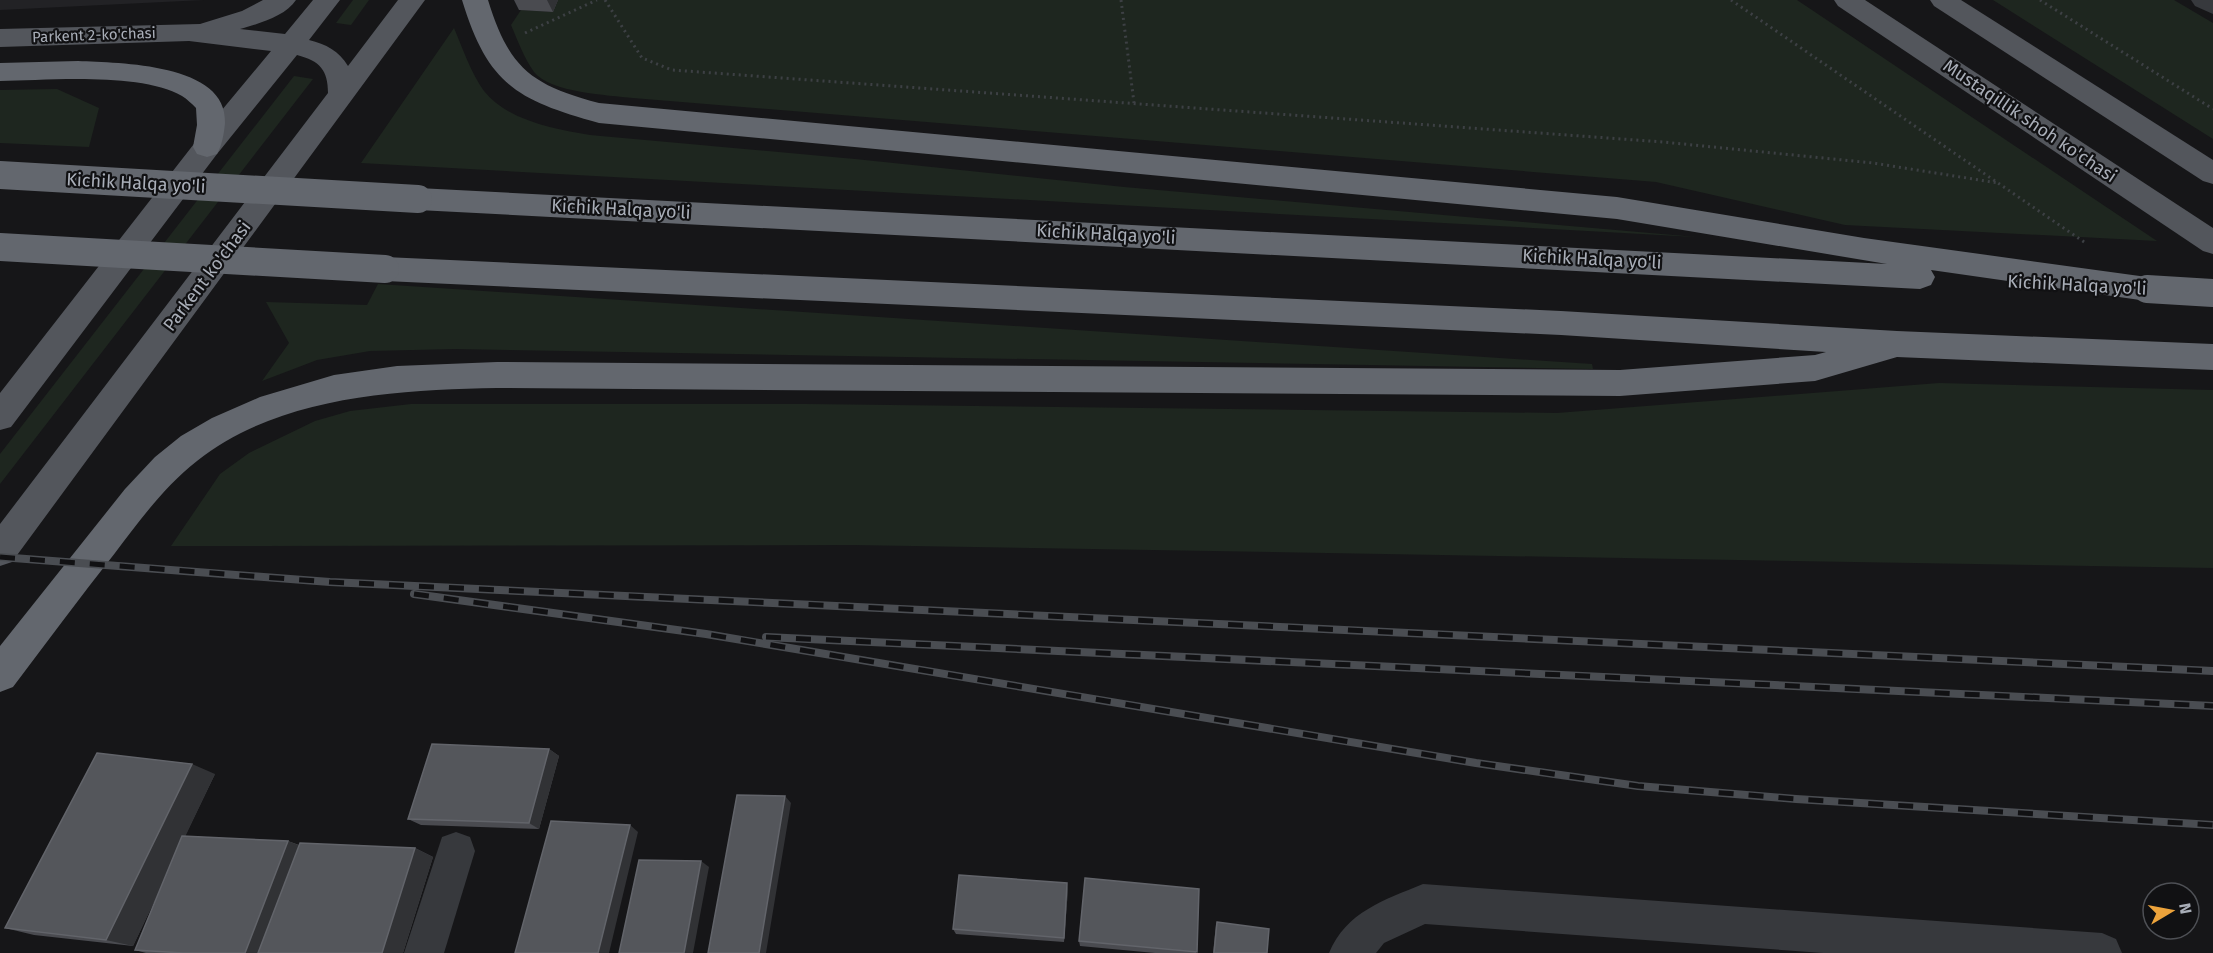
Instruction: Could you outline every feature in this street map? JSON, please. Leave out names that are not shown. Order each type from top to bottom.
[{"type":"highway","points":[[475,0],[492,48],[511,74],[534,92],[559,103],[599,113],[1617,208],[1864,249],[2147,289]]},
{"type":"highway","points":[[0,72],[114,72],[159,76],[174,81],[195,90],[208,104],[211,124],[207,147]]},
{"type":"highway","name":"Kichik Halqa yo'li","points":[[0,175],[2213,293]]},
{"type":"highway","points":[[0,247],[385,269],[1549,322],[1897,344],[2213,357]]},
{"type":"highway","points":[[0,675],[130,507],[149,484],[180,455],[225,426],[273,405],[321,389],[359,382],[433,376],[509,375],[1620,383],[1815,368],[1897,344]]},
{"type":"main road","name":"Parkent 2-ko'chasi","points":[[0,38],[189,32],[233,24],[283,0]]},
{"type":"main road","points":[[0,417],[207,147],[327,0]]},
{"type":"main road","name":"Parkent ko'chasi","points":[[0,551],[412,0]]},
{"type":"main road","name":"Mustaqillik shoh ko'chasi","points":[[1847,0],[2213,243]]},
{"type":"main road","points":[[1943,0],[2213,174]]},
{"type":"main road","name":"Parkent 2-ko'chasi","points":[[189,32],[291,44],[313,50],[332,61],[341,76],[341,97]]},
{"type":"lane","points":[[2204,0],[2213,6]]},
{"type":"lane","points":[[424,953],[456,851]]},
{"type":"lane","points":[[1350,953],[1370,929],[1424,904],[2102,953]]},
{"type":"path","points":[[520,36],[597,0]]},
{"type":"path","points":[[605,0],[642,58],[672,69],[1663,142],[1873,164],[1998,183]]},
{"type":"path","points":[[1121,0],[1134,103]]},
{"type":"path","points":[[1731,0],[2022,199]]},
{"type":"path","points":[[2040,0],[2213,109]]},
{"type":"shaded area","points":[[0,0],[204,0],[0,10]]},
{"type":"shaded area","points":[[353,0],[369,0],[351,25],[336,23]]},
{"type":"shaded area","points":[[558,0],[1797,0],[2157,241],[1845,225],[1656,182],[595,94],[566,89],[542,79],[527,61],[511,25],[521,10],[553,12]]},
{"type":"shaded area","points":[[1993,0],[2174,0],[2213,23],[2213,139]]},
{"type":"shaded area","points":[[454,28],[475,77],[494,101],[519,117],[533,122],[590,135],[1124,187],[1696,237],[361,163]]},
{"type":"shaded area","points":[[294,76],[313,79],[0,484],[0,454]]},
{"type":"shaded area","points":[[57,89],[99,108],[89,147],[0,143],[0,90]]},
{"type":"shaded area","points":[[378,284],[1592,364],[1593,369],[455,349],[370,351],[317,360],[262,381],[289,343],[266,302],[367,305]]},
{"type":"shaded area","points":[[1939,383],[2213,390],[2213,568],[853,545],[171,546],[220,474],[249,453],[315,421],[350,411],[411,404],[807,404],[1557,413]]},
{"type":"building","points":[[432,744],[549,749],[529,823],[408,819]]},
{"type":"building","points":[[97,753],[192,764],[106,940],[5,928]]},
{"type":"building","points":[[737,795],[785,796],[759,953],[708,953]]},
{"type":"building","points":[[551,821],[630,825],[598,953],[515,953]]},
{"type":"building","points":[[182,836],[288,841],[245,953],[135,950]]},
{"type":"building","points":[[300,843],[415,848],[382,953],[258,953]]},
{"type":"building","points":[[639,860],[701,861],[684,953],[619,953]]},
{"type":"building","points":[[959,875],[1067,883],[1064,938],[953,929]]},
{"type":"building","points":[[1085,878],[1199,889],[1197,952],[1079,941]]},
{"type":"building","points":[[1217,922],[1269,929],[1267,953],[1214,953]]},
{"type":"railway","points":[[0,557],[330,582],[2213,671]]},
{"type":"railway","points":[[414,594],[706,634],[1476,763],[1638,786],[1796,799],[2213,825]]},
{"type":"railway","points":[[766,637],[2213,706]]}]
